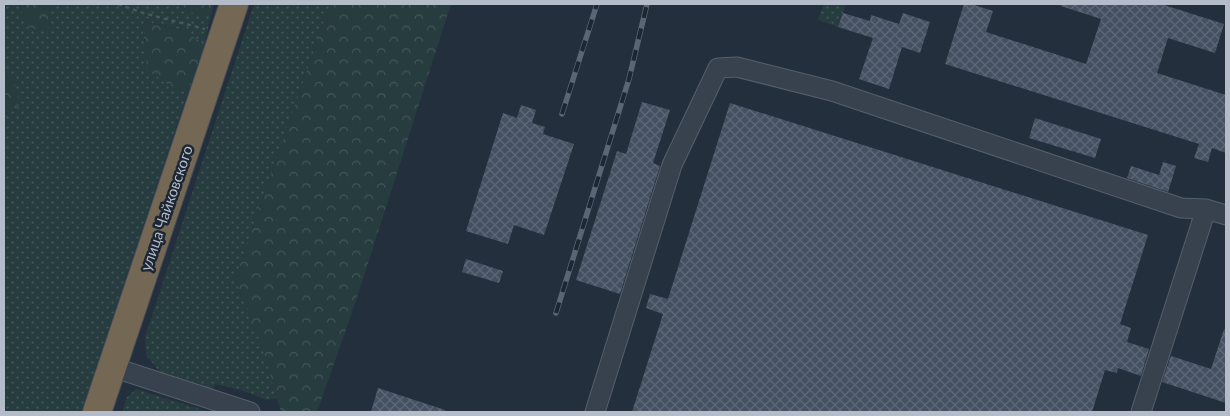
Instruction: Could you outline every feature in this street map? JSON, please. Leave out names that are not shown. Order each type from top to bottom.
[{"type":"highway","name":"улица Чайковского","points":[[97,412],[234,4]]},
{"type":"lane","points":[[595,412],[672,165],[718,68],[737,67],[832,90],[1181,208],[1206,209],[1226,216]]},
{"type":"lane","points":[[1141,412],[1206,209]]},
{"type":"lane","points":[[112,367],[250,412]]},
{"type":"path","points":[[118,4],[143,13],[224,34]]},
{"type":"green space","points":[[4,4],[19,4],[27,27],[52,7],[51,4],[182,4],[184,8],[201,17],[212,11],[204,46],[192,36],[176,29],[144,22],[142,27],[145,42],[175,89],[188,92],[81,412],[4,412],[4,118],[19,105],[14,79],[4,75]]},
{"type":"green space","points":[[19,4],[51,4],[48,32],[27,27]]},
{"type":"green space","points":[[182,4],[214,4],[212,11],[201,17],[184,8]]},
{"type":"green space","points":[[254,4],[330,4],[235,279],[260,340],[277,398],[267,400],[241,390],[215,384],[211,395],[171,381],[158,370],[146,355],[145,337]]},
{"type":"green space","points":[[330,4],[451,4],[356,301],[317,412],[281,412],[260,340],[235,279]]},
{"type":"green space","points":[[823,4],[846,4],[838,27],[818,20]]},
{"type":"green space","points":[[144,22],[184,32],[204,46],[188,92],[175,89],[147,70],[142,27]]},
{"type":"green space","points":[[4,75],[14,79],[19,105],[4,118]]},
{"type":"green space","points":[[136,389],[210,412],[122,412],[127,397]]},
{"type":"building","points":[[964,4],[971,4],[993,11],[986,32],[1086,64],[1101,19],[1061,6],[1061,4],[1161,4],[1224,24],[1215,53],[1168,38],[1157,73],[1226,95],[1226,153],[1212,148],[1208,162],[1194,158],[1199,144],[945,64]]},
{"type":"building","points":[[843,13],[870,21],[871,15],[899,24],[903,13],[930,22],[920,53],[902,47],[889,89],[859,79],[873,38],[838,27]]},
{"type":"building","points":[[642,102],[670,110],[653,163],[660,166],[620,294],[576,280],[617,151],[626,154]]},
{"type":"building","points":[[730,103],[1148,235],[1120,324],[1131,328],[1127,342],[1149,349],[1141,376],[1118,368],[1117,373],[1105,370],[1092,412],[632,412],[663,314],[646,308],[650,294],[668,299]]},
{"type":"building","points":[[521,105],[536,110],[532,123],[545,127],[543,134],[574,144],[544,235],[514,225],[508,244],[466,231],[503,113],[517,118]]},
{"type":"building","points":[[1035,118],[1101,139],[1095,158],[1029,138]]},
{"type":"building","points":[[1163,162],[1176,166],[1168,192],[1127,178],[1131,166],[1159,175]]},
{"type":"building","points":[[466,259],[503,271],[499,283],[462,272]]},
{"type":"building","points":[[1224,329],[1226,330],[1226,403],[1162,382],[1171,356],[1211,369]]},
{"type":"building","points":[[378,388],[445,410],[445,412],[371,412]]},
{"type":"railway","points":[[562,114],[597,4]]},
{"type":"railway","points":[[556,313],[629,79],[647,4]]}]
